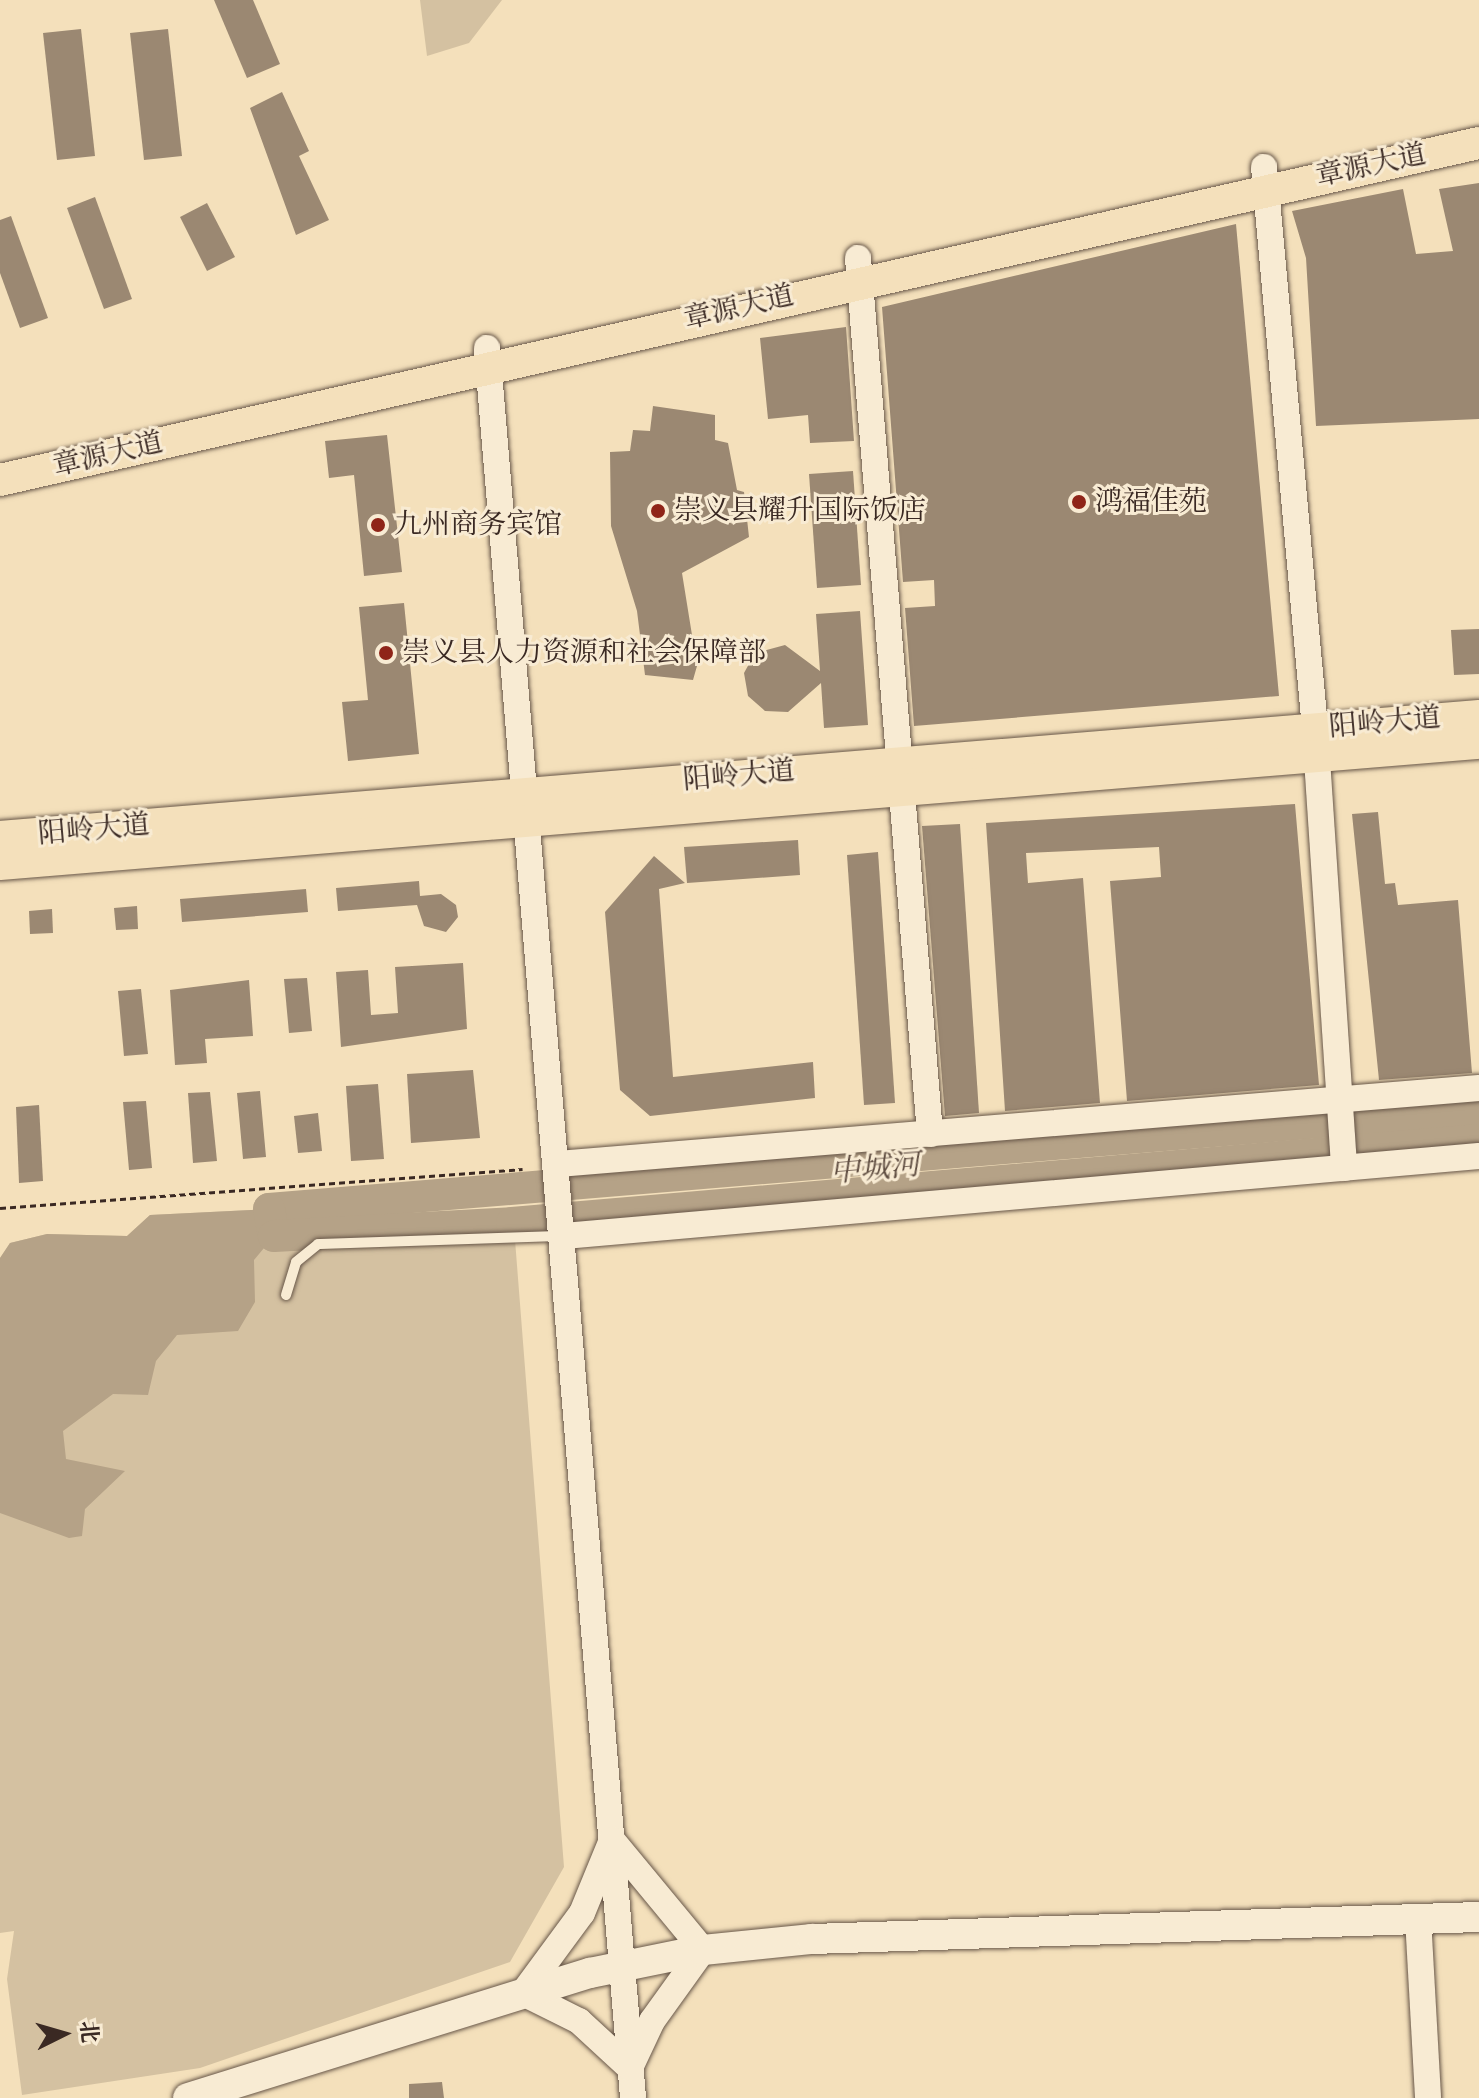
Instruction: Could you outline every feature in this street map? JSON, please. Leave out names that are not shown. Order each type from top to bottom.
[{"type":"main road","name":"章源大道","points":[[0,480],[860,268],[1266,178],[1479,120]]},
{"type":"main road","name":"章源大道","points":[[1266,178],[1479,143]]},
{"type":"main road","name":"章源大道","points":[[0,457],[488,358]]},
{"type":"main road","name":"阳岭大道","points":[[0,837],[525,807],[897,777],[1316,742],[1479,716]]},
{"type":"main road","name":"阳岭大道","points":[[1316,742],[1479,743]]},
{"type":"main road","name":"阳岭大道","points":[[0,864],[525,807]]},
{"type":"main road","points":[[188,2098],[523,1993],[621,1967],[703,1950],[812,1939],[1479,1917]]},
{"type":"street","points":[[1266,178],[1316,742],[1343,1161]]},
{"type":"street","points":[[860,268],[897,777],[930,1134]]},
{"type":"street","points":[[488,358],[564,1229],[633,2098]]},
{"type":"street","points":[[558,1171],[930,1134],[1340,1107],[1479,1088]]},
{"type":"street","points":[[564,1229],[1343,1161],[1479,1156]]},
{"type":"street","points":[[612,1840],[703,1950],[652,2021],[630,2068]]},
{"type":"street","points":[[612,1840],[582,1913],[523,1993],[579,2021],[630,2068]]},
{"type":"street","points":[[1418,1918],[1428,2098]]},
{"type":"lane","points":[[286,1295],[296,1262],[318,1244],[564,1229]]},
{"type":"path","points":[[0,1208],[523,1169]]},
{"type":"shaded area","points":[[420,0],[502,0],[469,43],[427,56]]},
{"type":"shaded area","points":[[269,1209],[275,1236],[514,1227],[564,1867],[510,1962],[200,2068],[22,2095],[7,1979],[14,1931],[0,1933],[0,1258],[10,1243],[47,1234],[127,1236],[150,1215]]},
{"type":"shaded area","points":[[269,1209],[274,1236],[254,1260],[255,1302],[238,1331],[177,1335],[156,1361],[148,1395],[113,1394],[63,1431],[66,1459],[125,1471],[85,1509],[82,1536],[69,1538],[0,1513],[0,1258],[10,1243],[47,1234],[127,1236],[150,1215]]},
{"type":"building","points":[[214,0],[253,0],[280,64],[247,78]]},
{"type":"building","points":[[81,29],[95,156],[57,160],[43,33]]},
{"type":"building","points":[[168,29],[182,156],[144,160],[130,33]]},
{"type":"building","points":[[282,92],[309,151],[299,156],[329,220],[296,235],[250,108]]},
{"type":"building","points":[[1479,183],[1479,419],[1316,426],[1306,258],[1292,211],[1403,189],[1416,254],[1453,251],[1439,189]]},
{"type":"building","points":[[95,197],[132,299],[104,309],[67,208]]},
{"type":"building","points":[[207,203],[235,257],[207,271],[180,217]]},
{"type":"building","points":[[11,216],[48,318],[20,328],[0,273],[0,220]]},
{"type":"building","name":"鸿福佳苑","points":[[1236,224],[1279,696],[914,726],[905,608],[935,606],[934,580],[903,582],[882,307]]},
{"type":"building","points":[[846,327],[854,441],[810,443],[808,415],[768,419],[760,338]]},
{"type":"building","points":[[653,406],[715,415],[715,440],[728,443],[737,490],[744,492],[749,537],[682,573],[697,666],[693,680],[645,675],[637,611],[611,526],[610,452],[630,451],[633,430],[650,431]]},
{"type":"building","name":"九州商务宾馆","points":[[387,435],[402,572],[364,576],[354,475],[329,478],[325,441]]},
{"type":"building","points":[[853,471],[861,585],[817,588],[809,474]]},
{"type":"building","name":"崇义县人力资源和社会保障部","points":[[404,603],[419,754],[348,761],[342,702],[368,700],[359,607]]},
{"type":"building","points":[[860,611],[868,725],[824,728],[821,683],[788,712],[765,711],[748,696],[744,673],[755,653],[785,645],[820,671],[816,614]]},
{"type":"building","points":[[1479,629],[1479,674],[1454,675],[1451,630]]},
{"type":"building","points":[[1295,804],[1319,1085],[1127,1101],[1110,881],[1161,877],[1159,847],[1026,853],[1028,883],[1083,878],[1100,1103],[1005,1111],[986,823]]},
{"type":"building","points":[[1378,812],[1385,884],[1395,883],[1398,905],[1458,900],[1472,1073],[1379,1080],[1352,814]]},
{"type":"building","points":[[960,824],[979,1113],[945,1116],[922,826]]},
{"type":"building","points":[[798,840],[800,875],[687,883],[684,847]]},
{"type":"building","points":[[878,852],[895,1103],[864,1105],[847,855]]},
{"type":"building","points":[[654,856],[685,883],[659,889],[673,1077],[813,1062],[815,1098],[650,1116],[620,1090],[605,912]]},
{"type":"building","points":[[419,881],[420,896],[441,894],[456,905],[458,917],[446,932],[424,926],[417,905],[338,911],[336,888]]},
{"type":"building","points":[[306,889],[308,912],[182,922],[180,899]]},
{"type":"building","points":[[137,906],[138,929],[116,930],[114,908]]},
{"type":"building","points":[[52,909],[53,933],[30,934],[29,911]]},
{"type":"building","points":[[463,963],[467,1029],[341,1047],[336,972],[368,970],[371,1015],[398,1013],[395,967]]},
{"type":"building","points":[[307,978],[312,1031],[289,1033],[284,979]]},
{"type":"building","points":[[249,980],[253,1036],[205,1039],[207,1063],[175,1065],[170,990]]},
{"type":"building","points":[[141,989],[148,1054],[124,1056],[118,991]]},
{"type":"building","points":[[473,1070],[480,1138],[411,1143],[407,1074]]},
{"type":"building","points":[[378,1084],[384,1159],[351,1161],[346,1086]]},
{"type":"building","points":[[260,1091],[266,1157],[243,1159],[237,1093]]},
{"type":"building","points":[[210,1092],[217,1161],[193,1163],[188,1093]]},
{"type":"building","points":[[146,1101],[152,1168],[129,1170],[123,1102]]},
{"type":"building","points":[[39,1105],[43,1181],[19,1183],[16,1107]]},
{"type":"building","points":[[318,1113],[322,1151],[298,1153],[294,1116]]},
{"type":"building","points":[[442,2082],[444,2098],[409,2098],[409,2084]]},
{"type":"waterway","name":"中城河","points":[[1479,1109],[269,1209],[274,1236],[512,1223],[1479,1140]]},
{"type":"place","name":"鸿福佳苑","points":[[1079,502]]},
{"type":"place","name":"崇义县耀升国际饭店","points":[[658,511]]},
{"type":"place","name":"九州商务宾馆","points":[[378,525]]},
{"type":"place","name":"崇义县人力资源和社会保障部","points":[[386,653]]}]
